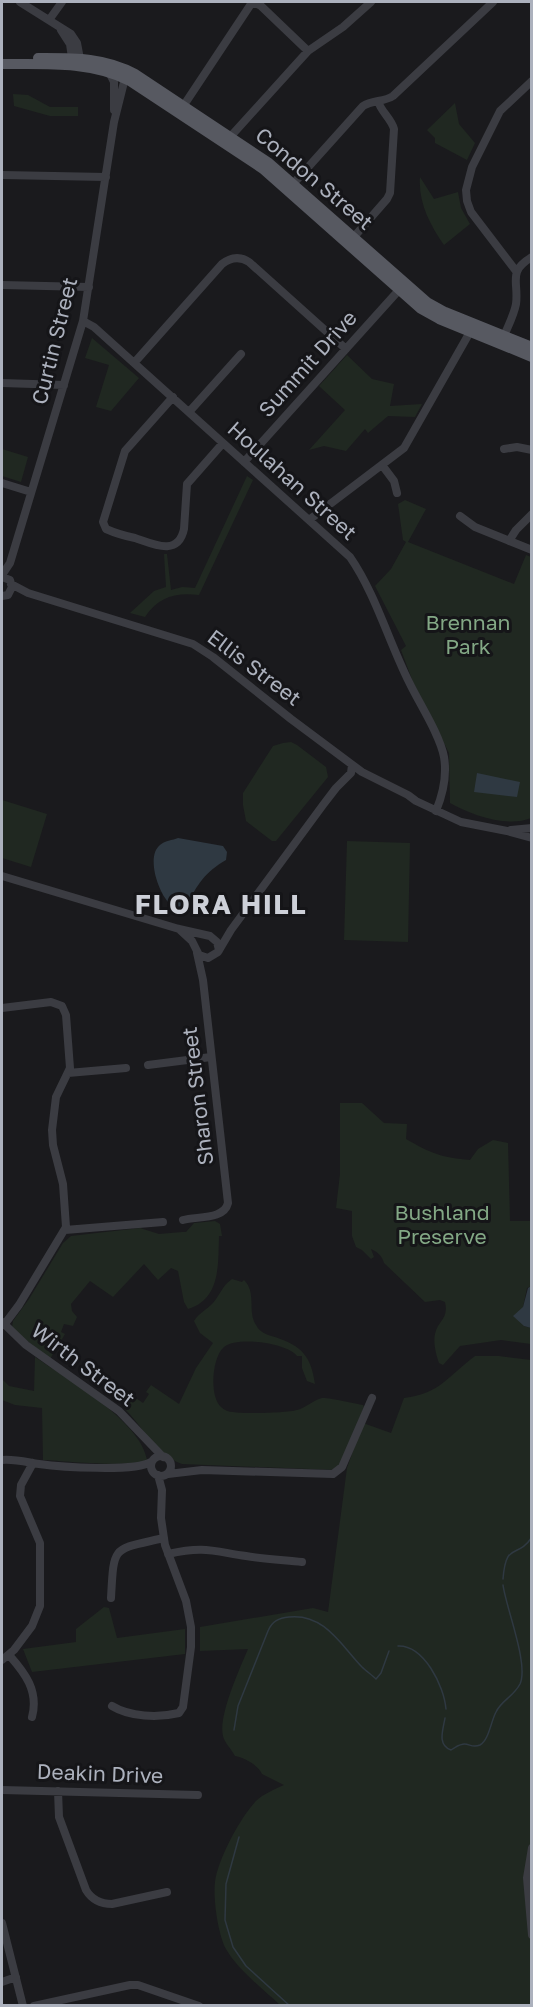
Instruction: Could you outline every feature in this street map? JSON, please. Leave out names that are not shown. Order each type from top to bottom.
[{"type":"main road","points":[[2,57],[90,63],[117,70],[125,78]]},
{"type":"main road","name":"Condon Street","points":[[76,61],[104,62],[126,69],[184,105],[263,169],[291,187],[427,302],[531,357]]},
{"type":"main road","name":"Condon Street","points":[[76,61],[125,78],[229,140]]},
{"type":"main road","points":[[2,64],[76,61]]},
{"type":"main road","name":"Condon Street","points":[[291,187],[399,290],[430,315],[470,332],[531,347]]},
{"type":"street","points":[[20,2],[74,37],[78,45],[76,61]]},
{"type":"street","points":[[49,20],[62,2]]},
{"type":"street","points":[[229,140],[308,51],[343,27],[371,2]]},
{"type":"street","points":[[291,187],[359,110],[366,104],[393,96],[493,2]]},
{"type":"street","points":[[184,105],[252,3],[261,6],[308,51]]},
{"type":"street","name":"Curtin Street","points":[[109,72],[114,86],[114,122]]},
{"type":"street","name":"Curtin Street","points":[[4,597],[11,589],[6,579],[10,563],[83,321],[114,122],[125,78]]},
{"type":"street","points":[[516,271],[471,213],[467,201],[466,184],[472,166],[499,114],[531,83]]},
{"type":"street","points":[[353,238],[390,193],[394,129],[378,101]]},
{"type":"street","points":[[2,175],[106,177]]},
{"type":"street","points":[[502,340],[516,303],[516,271],[531,257]]},
{"type":"street","points":[[134,363],[222,264],[234,258],[249,262],[346,349]]},
{"type":"street","points":[[2,285],[89,287]]},
{"type":"street","name":"Summit Drive","points":[[244,462],[399,290]]},
{"type":"street","name":"Houlahan Street","points":[[83,321],[94,327],[173,397],[344,551],[356,566],[408,681],[441,747],[444,756],[444,776],[442,795],[437,809]]},
{"type":"street","points":[[309,520],[406,445],[470,332]]},
{"type":"street","points":[[189,412],[242,354]]},
{"type":"street","points":[[2,383],[64,385]]},
{"type":"street","points":[[173,397],[125,452],[104,518],[106,529],[162,547],[177,543],[183,535],[187,484],[223,443]]},
{"type":"street","points":[[504,449],[517,447],[531,450]]},
{"type":"street","points":[[382,465],[394,481],[397,493]]},
{"type":"street","points":[[2,483],[32,492]]},
{"type":"street","points":[[509,541],[513,533],[531,514]]},
{"type":"street","points":[[460,516],[475,527],[531,550]]},
{"type":"street","name":"Ellis Street","points":[[6,579],[28,593],[196,646],[352,765],[469,824],[531,838]]},
{"type":"street","name":"Ellis Street","points":[[4,597],[28,593]]},
{"type":"street","points":[[179,929],[202,957],[211,957],[219,950],[231,930],[336,788],[351,773],[352,765]]},
{"type":"street","name":"Ellis Street","points":[[507,831],[531,828]]},
{"type":"street","points":[[2,876],[208,936],[223,936],[231,930]]},
{"type":"street","points":[[196,950],[197,940],[208,936]]},
{"type":"street","points":[[208,936],[218,942],[219,950]]},
{"type":"street","name":"Sharon Street","points":[[183,1220],[218,1214],[227,1207],[228,1197],[203,980],[196,950]]},
{"type":"street","name":"Sharon Street","points":[[203,980],[211,957]]},
{"type":"street","points":[[2,1008],[51,1002],[62,1006],[67,1023],[70,1062],[68,1073],[56,1097],[52,1130],[64,1192],[65,1230],[19,1305],[3,1324]]},
{"type":"street","points":[[148,1065],[211,1057]]},
{"type":"street","points":[[68,1073],[126,1068]]},
{"type":"street","points":[[65,1230],[163,1222]]},
{"type":"street","name":"Wirth Street","points":[[3,1324],[33,1351],[119,1411],[166,1459],[191,1470]]},
{"type":"street","points":[[2,1460],[21,1460],[65,1466],[126,1468],[162,1474],[191,1470],[330,1474],[337,1472],[344,1463],[372,1398]]},
{"type":"street","name":"Wirth Street","points":[[143,1438],[151,1461]]},
{"type":"street","points":[[126,1468],[145,1466],[157,1457],[166,1459],[172,1467],[162,1474]]},
{"type":"street","points":[[151,1461],[152,1468],[162,1474]]},
{"type":"street","points":[[2,1660],[9,1655],[36,1620],[40,1601],[40,1543],[20,1496],[21,1485],[33,1463]]},
{"type":"street","points":[[112,1706],[130,1713],[167,1715],[179,1713],[183,1707],[192,1641],[191,1627],[186,1601],[164,1538],[161,1518],[162,1474]]},
{"type":"street","points":[[111,1598],[113,1560],[118,1551],[164,1538]]},
{"type":"street","points":[[168,1554],[204,1548],[302,1563]]},
{"type":"street","points":[[9,1655],[30,1683],[34,1706],[32,1717]]},
{"type":"street","name":"Deakin Drive","points":[[2,1790],[198,1795]]},
{"type":"street","points":[[58,1791],[59,1817],[86,1890],[93,1899],[112,1904],[167,1892]]},
{"type":"street","points":[[531,1848],[527,1885],[531,1935]]},
{"type":"street","points":[[2,1923],[25,2005]]},
{"type":"street","points":[[2,1982],[16,1977]]},
{"type":"street","points":[[34,2006],[130,1985],[138,1985],[199,2006]]},
{"type":"green space","points":[[13,94],[28,95],[50,107],[78,107],[78,116],[50,116],[14,106]]},
{"type":"green space","points":[[455,103],[459,124],[475,143],[467,160],[435,143],[435,138],[427,130]]},
{"type":"green space","points":[[420,177],[434,199],[458,192],[461,208],[470,224],[444,245],[426,213],[421,195]]},
{"type":"green space","points":[[92,338],[139,378],[111,411],[96,407],[109,365],[85,358]]},
{"type":"green space","points":[[347,355],[372,379],[394,384],[390,406],[422,404],[415,417],[388,416],[368,433],[365,429],[346,451],[324,446],[309,450],[345,410],[319,386]]},
{"type":"green space","points":[[2,449],[28,457],[21,482],[2,476]]},
{"type":"green space","points":[[247,476],[253,480],[199,595],[183,594],[168,597],[150,610],[145,617],[130,613],[154,591],[166,587],[164,554],[167,554],[171,590],[182,587],[195,588]]},
{"type":"green space","name":"Brennan Park","points":[[405,500],[426,509],[408,542],[514,584],[526,555],[531,557],[531,818],[512,822],[490,819],[450,803],[449,753],[413,682],[401,650],[406,646],[375,586],[391,569],[406,542],[403,540],[398,504]]},
{"type":"green space","points":[[291,742],[326,767],[328,777],[276,841],[272,841],[246,821],[243,793],[273,746]]},
{"type":"green space","points":[[2,800],[47,814],[31,867],[2,858]]},
{"type":"green space","points":[[347,841],[410,843],[408,942],[344,940]]},
{"type":"green space","name":"Bushland Preserve","points":[[340,1103],[362,1103],[384,1123],[407,1124],[406,1139],[430,1151],[452,1158],[470,1160],[478,1149],[493,1140],[508,1143],[510,1221],[532,1221],[531,1286],[527,1288],[523,1307],[524,1326],[531,1328],[531,1344],[501,1340],[460,1346],[443,1365],[439,1363],[434,1337],[446,1312],[445,1302],[440,1300],[425,1302],[384,1263],[378,1253],[371,1249],[374,1257],[371,1259],[356,1247],[352,1236],[352,1211],[336,1208],[340,1174]]},
{"type":"green space","points":[[215,1221],[220,1224],[222,1236],[219,1236],[216,1279],[207,1297],[199,1304],[188,1309],[184,1302],[178,1271],[171,1268],[158,1280],[144,1264],[113,1297],[90,1281],[71,1304],[72,1311],[77,1317],[73,1326],[64,1324],[61,1332],[65,1334],[50,1359],[12,1327],[13,1321],[63,1243],[71,1236],[140,1228],[159,1234],[186,1232],[194,1223]]},
{"type":"green space","points":[[232,1279],[242,1282],[244,1280],[248,1285],[253,1320],[258,1328],[264,1333],[292,1344],[304,1353],[311,1366],[315,1384],[307,1381],[302,1368],[302,1356],[262,1342],[240,1342],[224,1347],[217,1359],[214,1386],[217,1402],[227,1411],[246,1413],[292,1411],[322,1398],[363,1405],[340,1465],[335,1470],[182,1464],[164,1454],[125,1409],[133,1396],[143,1403],[149,1394],[146,1392],[151,1385],[179,1404],[196,1368],[213,1343],[200,1333],[194,1321],[213,1303]]},
{"type":"green space","points":[[475,1356],[531,1360],[531,2005],[280,2005],[244,1972],[226,1949],[218,1926],[215,1882],[220,1862],[250,1808],[259,1798],[284,1785],[262,1774],[251,1762],[235,1756],[223,1736],[222,1727],[227,1705],[248,1649],[200,1651],[200,1627],[313,1608],[328,1612],[347,1468],[363,1423],[391,1433],[404,1398],[426,1393],[435,1388]]},
{"type":"green space","points":[[35,1357],[83,1389],[117,1416],[142,1445],[147,1460],[113,1464],[43,1460],[42,1408],[15,1405],[2,1400],[2,1379],[9,1386],[34,1391]]},
{"type":"green space","points":[[104,1607],[109,1608],[117,1638],[185,1629],[185,1654],[32,1672],[23,1649],[76,1642],[76,1629]]},
{"type":"shaded area","points":[[477,773],[520,782],[517,797],[474,792]]},
{"type":"shaded area","points":[[178,838],[223,846],[227,852],[226,860],[212,869],[202,880],[187,905],[177,907],[171,905],[161,891],[155,874],[154,857],[160,845]]},
{"type":"shaded area","points":[[531,1286],[531,1328],[524,1326],[513,1316],[523,1307],[528,1288]]},
{"type":"waterway","points":[[503,1579],[507,1559],[513,1552],[527,1544],[532,1537]]},
{"type":"waterway","points":[[445,1718],[442,1741],[447,1748],[451,1750],[461,1744],[480,1745],[486,1739],[498,1708],[520,1684],[522,1663],[503,1585]]},
{"type":"waterway","points":[[234,1730],[238,1706],[268,1631],[276,1621],[285,1617],[301,1617],[322,1625],[376,1679],[381,1673],[389,1651]]},
{"type":"waterway","points":[[398,1646],[407,1647],[416,1652],[431,1668],[441,1689],[446,1709]]},
{"type":"waterway","points":[[239,1837],[226,1884],[225,1920],[233,1947],[246,1966],[290,2006]]},
{"type":"district","name":"FLORA HILL","points":[[221,905]]}]
